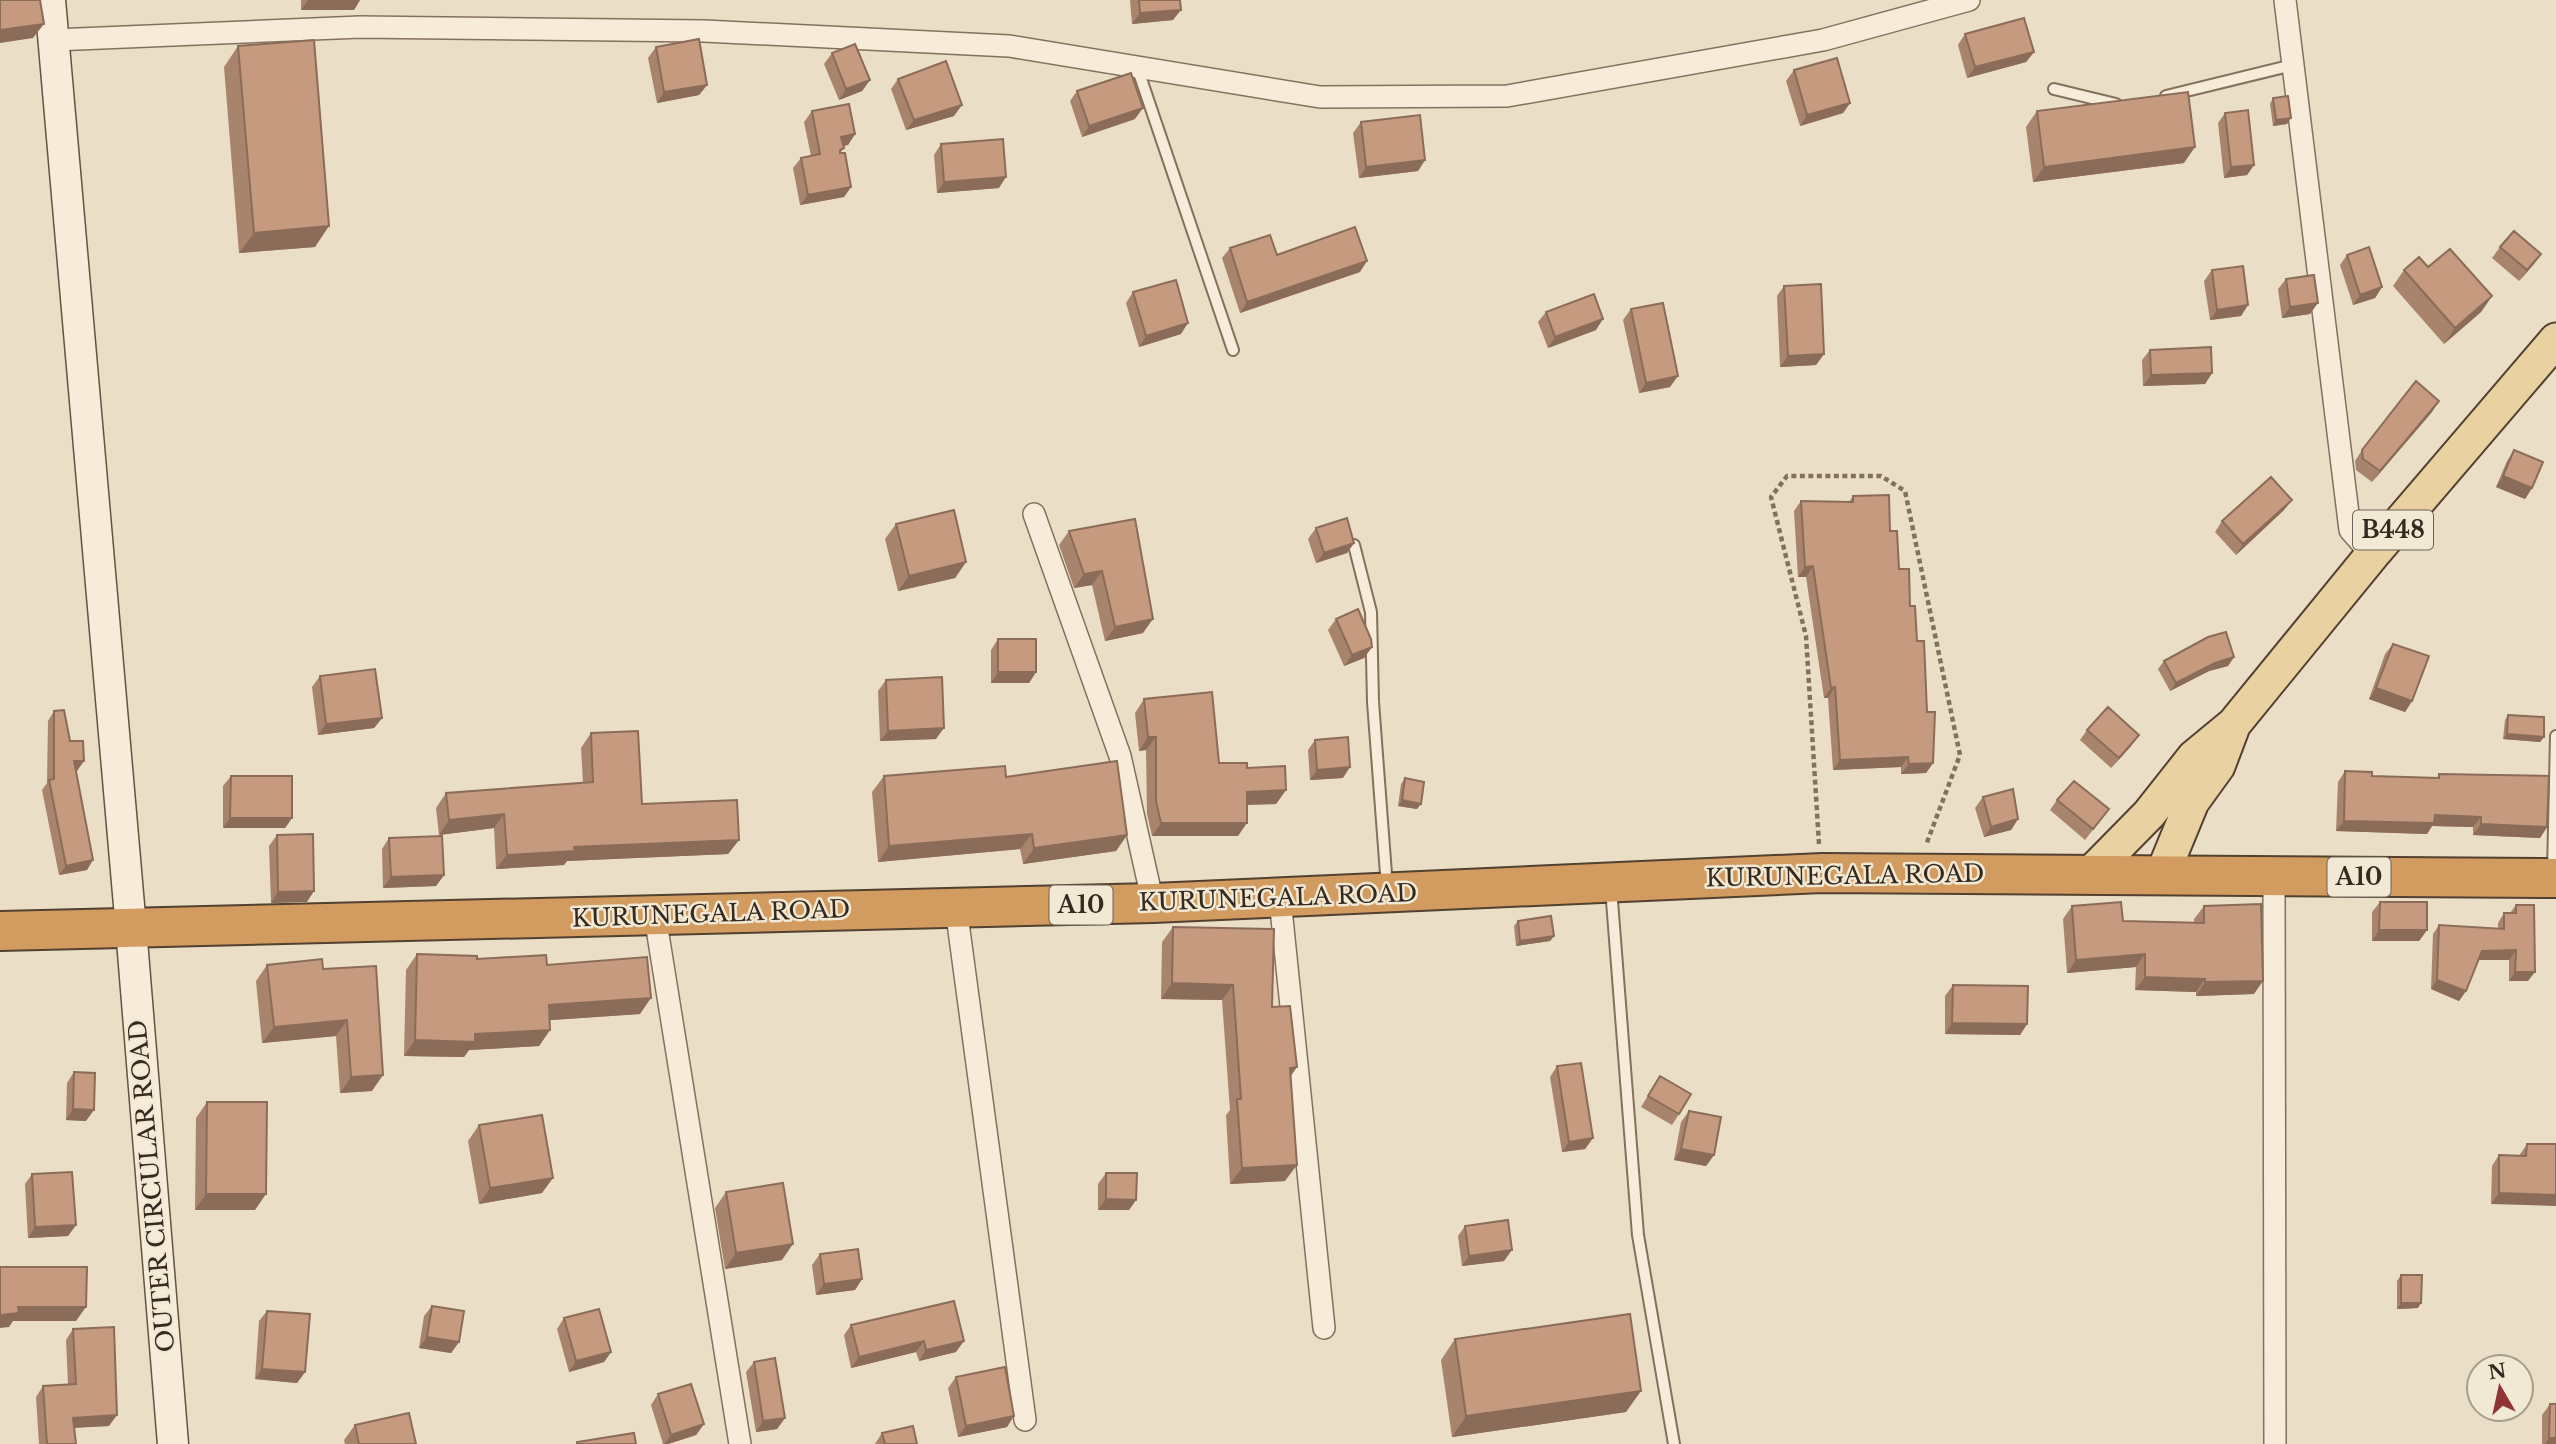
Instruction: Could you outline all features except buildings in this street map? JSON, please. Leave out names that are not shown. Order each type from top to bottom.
[{"type":"highway","name":"KURUNEGALA ROAD","points":[[0,931],[1280,899],[1822,873],[2554,878]]},
{"type":"main road","name":"B448","points":[[2090,874],[2148,814],[2194,757],[2234,724],[2372,555],[2556,340]]},
{"type":"main road","name":"B448","points":[[2162,875],[2192,802],[2218,766],[2234,724]]},
{"type":"street","name":"OUTER CIRCULAR ROAD","points":[[50,0],[173,1444]]},
{"type":"street","points":[[54,40],[360,27],[704,31],[1009,46],[1320,97],[1507,96],[1823,40],[1969,0]]},
{"type":"street","points":[[2285,0],[2350,530],[2372,555]]},
{"type":"street","points":[[1034,514],[1120,756],[1153,903]]},
{"type":"street","points":[[2274,877],[2275,1444]]},
{"type":"street","points":[[1280,899],[1324,1328]]},
{"type":"street","points":[[956,908],[1025,1420]]},
{"type":"street","points":[[655,916],[740,1444]]},
{"type":"lane","points":[[2148,101],[2293,65]]},
{"type":"lane","points":[[1137,67],[1233,350]]},
{"type":"lane","points":[[2054,89],[2106,104],[2126,104]]},
{"type":"lane","points":[[1354,545],[1371,612],[1373,702],[1387,894]]},
{"type":"lane","points":[[2554,878],[2556,736]]},
{"type":"lane","points":[[1611,883],[1638,1235],[1674,1444]]},
{"type":"path","points":[[1822,873],[1806,636],[1771,497],[1787,476],[1827,474],[1881,476],[1905,491],[1960,755],[1915,872]]}]
